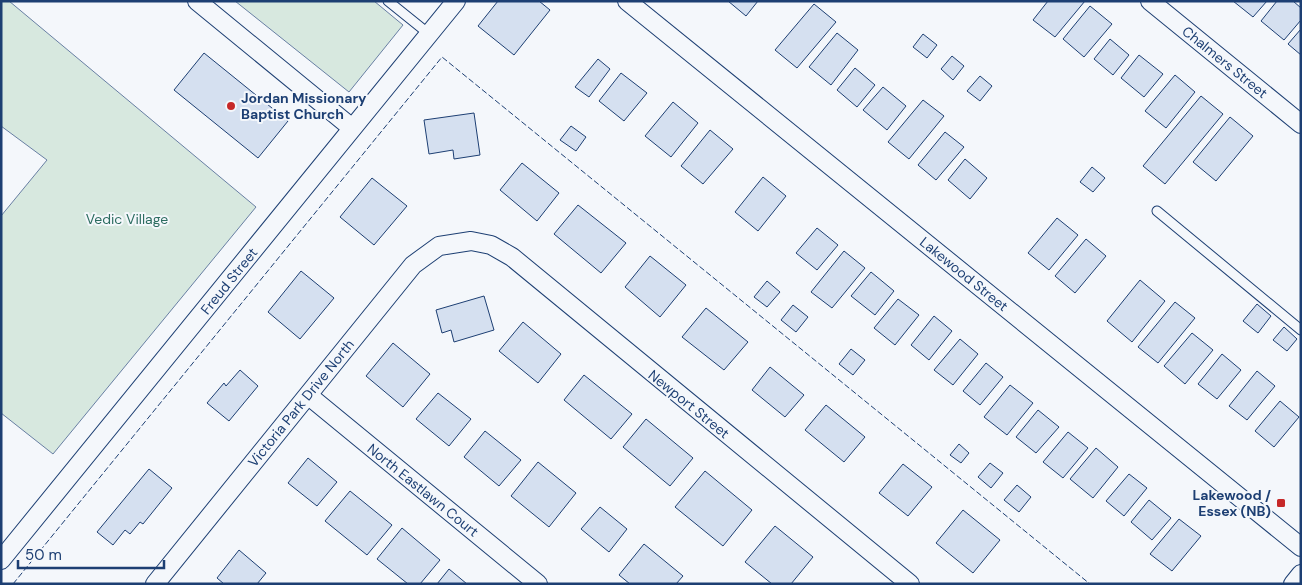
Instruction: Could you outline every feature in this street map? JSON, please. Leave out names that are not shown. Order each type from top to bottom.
[{"type":"street","points":[[197,1],[352,128]]},
{"type":"street","name":"Freud Street","points":[[1,560],[456,1]]},
{"type":"street","name":"Lakewood Street","points":[[627,1],[1301,547]]},
{"type":"street","name":"Chalmers Street","points":[[1150,1],[1301,124]]},
{"type":"street","name":"Newport Street","points":[[461,242],[470,241],[491,245],[512,258],[910,584]]},
{"type":"street","name":"Victoria Park Drive North","points":[[155,584],[309,396],[399,280],[428,252],[439,246],[461,242]]},
{"type":"street","name":"North Eastlawn Court","points":[[309,396],[538,584]]},
{"type":"street","points":[[1293,584],[1301,574]]},
{"type":"lane","points":[[388,1],[429,34]]},
{"type":"lane","points":[[1157,211],[1301,330]]},
{"type":"green space","name":"Vedic Village","points":[[1,1],[9,1],[256,207],[53,454],[1,413],[1,216],[47,160],[1,126]]},
{"type":"green space","points":[[235,1],[374,1],[403,25],[349,92]]},
{"type":"building","points":[[498,1],[539,1],[550,10],[514,55],[478,26]]},
{"type":"building","points":[[728,1],[758,1],[746,16]]},
{"type":"building","points":[[1048,1],[1085,1],[1055,37],[1033,20]]},
{"type":"building","points":[[1233,1],[1267,1],[1253,17]]},
{"type":"building","points":[[1277,1],[1293,1],[1301,8],[1301,20],[1284,40],[1261,21]]},
{"type":"building","points":[[814,4],[836,22],[797,68],[775,50]]},
{"type":"building","points":[[1090,6],[1112,24],[1084,57],[1063,39]]},
{"type":"building","points":[[1301,29],[1301,55],[1288,44]]},
{"type":"building","points":[[837,33],[858,50],[831,85],[809,67]]},
{"type":"building","points":[[923,34],[937,45],[927,58],[913,47]]},
{"type":"building","points":[[1110,39],[1129,55],[1113,75],[1094,59]]},
{"type":"building","name":"Jordan Missionary Baptist Church","points":[[204,53],[288,121],[258,158],[174,90]]},
{"type":"building","points":[[1139,55],[1163,74],[1144,97],[1121,78]]},
{"type":"building","points":[[952,56],[964,66],[953,80],[941,69]]},
{"type":"building","points":[[598,59],[610,69],[589,97],[575,87]]},
{"type":"building","points":[[855,68],[875,85],[857,107],[837,90]]},
{"type":"building","points":[[621,73],[647,93],[624,121],[599,101]]},
{"type":"building","points":[[1175,75],[1195,92],[1166,128],[1145,111]]},
{"type":"building","points":[[980,76],[992,86],[980,101],[967,91]]},
{"type":"building","points":[[883,87],[906,106],[887,130],[863,110]]},
{"type":"building","points":[[1201,96],[1223,114],[1165,184],[1143,166]]},
{"type":"building","points":[[923,100],[944,116],[909,159],[888,142]]},
{"type":"building","points":[[673,102],[698,123],[671,157],[645,136]]},
{"type":"building","points":[[474,113],[480,155],[454,159],[453,150],[429,154],[424,120]]},
{"type":"building","points":[[1230,117],[1253,136],[1216,181],[1193,162]]},
{"type":"building","points":[[571,126],[586,137],[576,151],[560,140]]},
{"type":"building","points":[[710,130],[733,149],[703,184],[681,166]]},
{"type":"building","points":[[945,132],[964,147],[936,180],[918,165]]},
{"type":"building","points":[[965,159],[987,178],[970,199],[948,180]]},
{"type":"building","points":[[522,163],[559,193],[537,221],[500,190]]},
{"type":"building","points":[[1092,167],[1105,178],[1093,192],[1080,182]]},
{"type":"building","points":[[763,177],[786,196],[758,231],[735,212]]},
{"type":"building","points":[[372,178],[407,206],[374,245],[340,217]]},
{"type":"building","points":[[578,205],[626,243],[601,273],[554,234]]},
{"type":"building","points":[[1057,218],[1078,235],[1049,270],[1028,253]]},
{"type":"building","points":[[817,228],[838,245],[817,270],[796,253]]},
{"type":"building","points":[[1086,239],[1106,256],[1075,293],[1055,276]]},
{"type":"building","points":[[844,251],[865,268],[832,308],[811,292]]},
{"type":"building","points":[[650,256],[686,285],[660,317],[625,287]]},
{"type":"building","points":[[301,271],[334,298],[300,339],[268,312]]},
{"type":"building","points":[[871,272],[894,291],[875,315],[851,296]]},
{"type":"building","points":[[1140,280],[1165,301],[1132,342],[1107,321]]},
{"type":"building","points":[[767,281],[780,292],[767,307],[754,297]]},
{"type":"building","points":[[484,296],[494,330],[454,342],[451,330],[442,333],[436,310]]},
{"type":"building","points":[[898,299],[919,315],[895,345],[874,328]]},
{"type":"building","points":[[1175,302],[1195,318],[1158,363],[1138,347]]},
{"type":"building","points":[[1257,304],[1271,316],[1258,333],[1243,321]]},
{"type":"building","points":[[793,305],[808,317],[796,332],[781,320]]},
{"type":"building","points":[[706,308],[748,342],[724,370],[682,337]]},
{"type":"building","points":[[934,316],[952,331],[929,360],[911,345]]},
{"type":"building","points":[[523,322],[561,354],[538,383],[499,351]]},
{"type":"building","points":[[1284,327],[1297,339],[1287,351],[1273,340]]},
{"type":"building","points":[[1192,333],[1213,350],[1185,384],[1164,366]]},
{"type":"building","points":[[960,339],[978,354],[953,385],[934,370]]},
{"type":"building","points":[[393,343],[430,374],[403,407],[366,376]]},
{"type":"building","points":[[851,349],[865,360],[853,375],[839,364]]},
{"type":"building","points":[[1222,354],[1241,370],[1217,399],[1198,384]]},
{"type":"building","points":[[986,363],[1003,377],[980,405],[963,391]]},
{"type":"building","points":[[770,367],[804,395],[785,417],[752,390]]},
{"type":"building","points":[[240,370],[258,386],[229,421],[207,403],[224,383],[226,386]]},
{"type":"building","points":[[1257,371],[1275,386],[1247,420],[1229,406]]},
{"type":"building","points":[[584,375],[632,414],[611,439],[564,400]]},
{"type":"building","points":[[1010,385],[1033,403],[1007,435],[984,417]]},
{"type":"building","points":[[438,393],[471,419],[449,446],[416,419]]},
{"type":"building","points":[[1280,401],[1299,417],[1274,447],[1255,431]]},
{"type":"building","points":[[826,405],[865,437],[844,462],[805,430]]},
{"type":"building","points":[[1038,410],[1059,427],[1036,453],[1016,437]]},
{"type":"building","points":[[646,419],[693,458],[670,486],[623,447]]},
{"type":"building","points":[[485,431],[521,460],[499,486],[464,457]]},
{"type":"building","points":[[1068,432],[1088,448],[1063,478],[1043,462]]},
{"type":"building","points":[[959,444],[969,453],[961,463],[950,455]]},
{"type":"building","points":[[1096,448],[1118,467],[1093,498],[1070,479]]},
{"type":"building","points":[[308,458],[337,482],[317,506],[288,483]]},
{"type":"building","points":[[538,462],[576,493],[549,527],[511,496]]},
{"type":"building","points":[[990,463],[1003,473],[991,488],[978,477]]},
{"type":"building","points":[[903,464],[932,487],[908,516],[879,493]]},
{"type":"building","points":[[149,469],[172,488],[143,524],[140,522],[130,534],[125,530],[113,545],[97,532]]},
{"type":"building","points":[[705,471],[752,510],[723,546],[675,507]]},
{"type":"building","points":[[1129,474],[1147,488],[1124,516],[1106,501]]},
{"type":"building","points":[[1017,485],[1031,497],[1019,512],[1004,500]]},
{"type":"building","points":[[350,491],[392,525],[367,555],[325,521]]},
{"type":"building","points":[[1149,500],[1171,518],[1152,540],[1131,522]]},
{"type":"building","points":[[600,507],[627,529],[609,552],[581,529]]},
{"type":"building","points":[[963,510],[1000,540],[973,573],[936,543]]},
{"type":"building","points":[[1179,519],[1201,536],[1172,571],[1150,554]]},
{"type":"building","points":[[775,526],[813,557],[791,584],[772,584],[745,562]]},
{"type":"building","points":[[402,528],[440,560],[420,584],[408,584],[377,559]]},
{"type":"building","points":[[644,544],[683,576],[676,584],[630,584],[619,575]]},
{"type":"building","points":[[239,550],[266,573],[257,584],[224,584],[217,578]]},
{"type":"building","points":[[449,569],[467,584],[437,584]]},
{"type":"fence","points":[[13,584],[442,57],[1090,584]]},
{"type":"place","name":"Jordan Missionary Baptist Church","points":[[231,106]]},
{"type":"place","name":"Lakewood / Essex (NB)","points":[[1281,503]]}]
